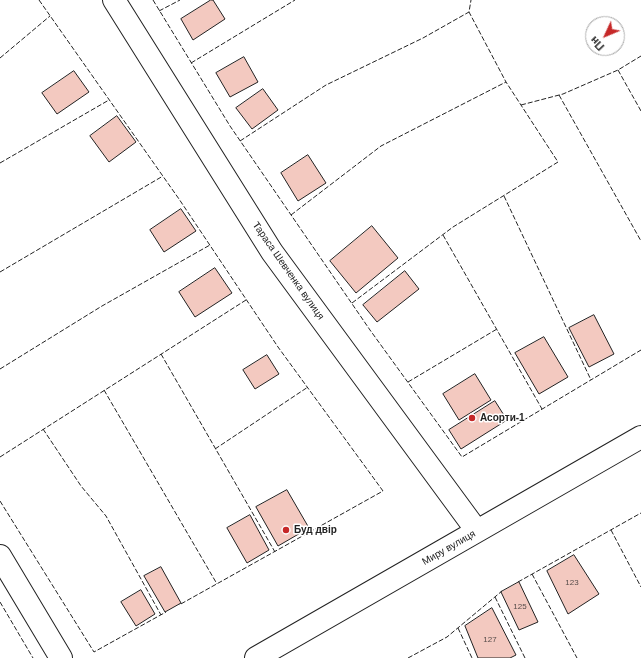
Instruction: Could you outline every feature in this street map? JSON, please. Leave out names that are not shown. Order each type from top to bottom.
[{"type":"street","name":"Тараса Шевченка вулиця","points":[[114,0],[272,252],[477,532]]},
{"type":"street","name":"Миру вулиця","points":[[256,658],[641,437]]},
{"type":"street","points":[[0,556],[61,658]]},
{"type":"building","points":[[213,0],[225,19],[193,40],[181,19]]},
{"type":"building","points":[[244,57],[258,82],[230,97],[216,73]]},
{"type":"building","points":[[74,71],[89,92],[57,114],[42,93]]},
{"type":"building","points":[[263,89],[278,110],[252,129],[236,108]]},
{"type":"building","points":[[117,116],[136,142],[109,162],[90,136]]},
{"type":"building","points":[[308,155],[326,183],[298,201],[281,173]]},
{"type":"building","points":[[181,209],[196,231],[164,252],[150,230]]},
{"type":"building","points":[[372,226],[398,258],[356,293],[330,261]]},
{"type":"building","points":[[215,268],[232,293],[195,317],[179,292]]},
{"type":"building","points":[[405,271],[419,289],[377,322],[363,305]]},
{"type":"building","points":[[594,315],[614,354],[589,367],[569,328]]},
{"type":"building","points":[[544,337],[568,377],[539,394],[515,353]]},
{"type":"building","points":[[267,355],[279,374],[255,389],[243,370]]},
{"type":"building","points":[[475,374],[491,400],[459,420],[443,394]]},
{"type":"building","points":[[495,401],[507,420],[461,449],[449,430]]},
{"type":"building","points":[[287,490],[309,528],[278,546],[256,507]]},
{"type":"building","points":[[250,515],[269,550],[247,563],[227,528]]},
{"type":"building","points":[[574,555],[599,594],[568,614],[547,571]]},
{"type":"building","points":[[161,567],[181,603],[165,612],[144,576]]},
{"type":"building","points":[[519,582],[538,622],[519,630],[501,592]]},
{"type":"building","points":[[141,590],[155,614],[136,626],[121,602]]},
{"type":"building","points":[[492,608],[516,655],[510,658],[478,658],[465,626]]},
{"type":"fence","points":[[39,0],[179,199],[278,347],[383,491],[179,605]]},
{"type":"fence","points":[[153,0],[230,126],[370,330],[462,457],[641,350]]},
{"type":"fence","points":[[159,11],[180,0]]},
{"type":"fence","points":[[191,63],[295,0]]},
{"type":"fence","points":[[352,303],[453,227],[558,162],[506,82],[469,12],[471,0]]},
{"type":"fence","points":[[240,141],[326,85],[423,38],[469,12]]},
{"type":"fence","points":[[0,58],[50,16]]},
{"type":"fence","points":[[521,105],[563,94],[618,70],[641,56]]},
{"type":"fence","points":[[618,70],[641,111]]},
{"type":"fence","points":[[291,215],[381,146],[506,82]]},
{"type":"fence","points":[[559,95],[641,241]]},
{"type":"fence","points":[[0,163],[109,100]]},
{"type":"fence","points":[[0,272],[163,176]]},
{"type":"fence","points":[[504,196],[591,380]]},
{"type":"fence","points":[[443,235],[542,409]]},
{"type":"fence","points":[[0,369],[102,306],[210,245]]},
{"type":"fence","points":[[0,457],[246,300]]},
{"type":"fence","points":[[408,382],[497,329]]},
{"type":"fence","points":[[161,354],[275,552]]},
{"type":"fence","points":[[215,449],[308,387]]},
{"type":"fence","points":[[104,390],[217,584]]},
{"type":"fence","points":[[43,429],[81,486],[106,516],[161,615]]},
{"type":"fence","points":[[0,501],[94,652],[166,612]]},
{"type":"fence","points":[[518,582],[641,513]]},
{"type":"fence","points":[[611,530],[641,587]]},
{"type":"fence","points":[[532,574],[577,658]]},
{"type":"fence","points":[[408,658],[447,637],[502,591]]},
{"type":"fence","points":[[495,597],[525,658]]},
{"type":"fence","points":[[0,602],[33,658]]},
{"type":"fence","points":[[458,628],[472,658]]},
{"type":"place","name":"Асорти-1","points":[[472,418]]},
{"type":"place","name":"Буд двір","points":[[286,530]]}]
